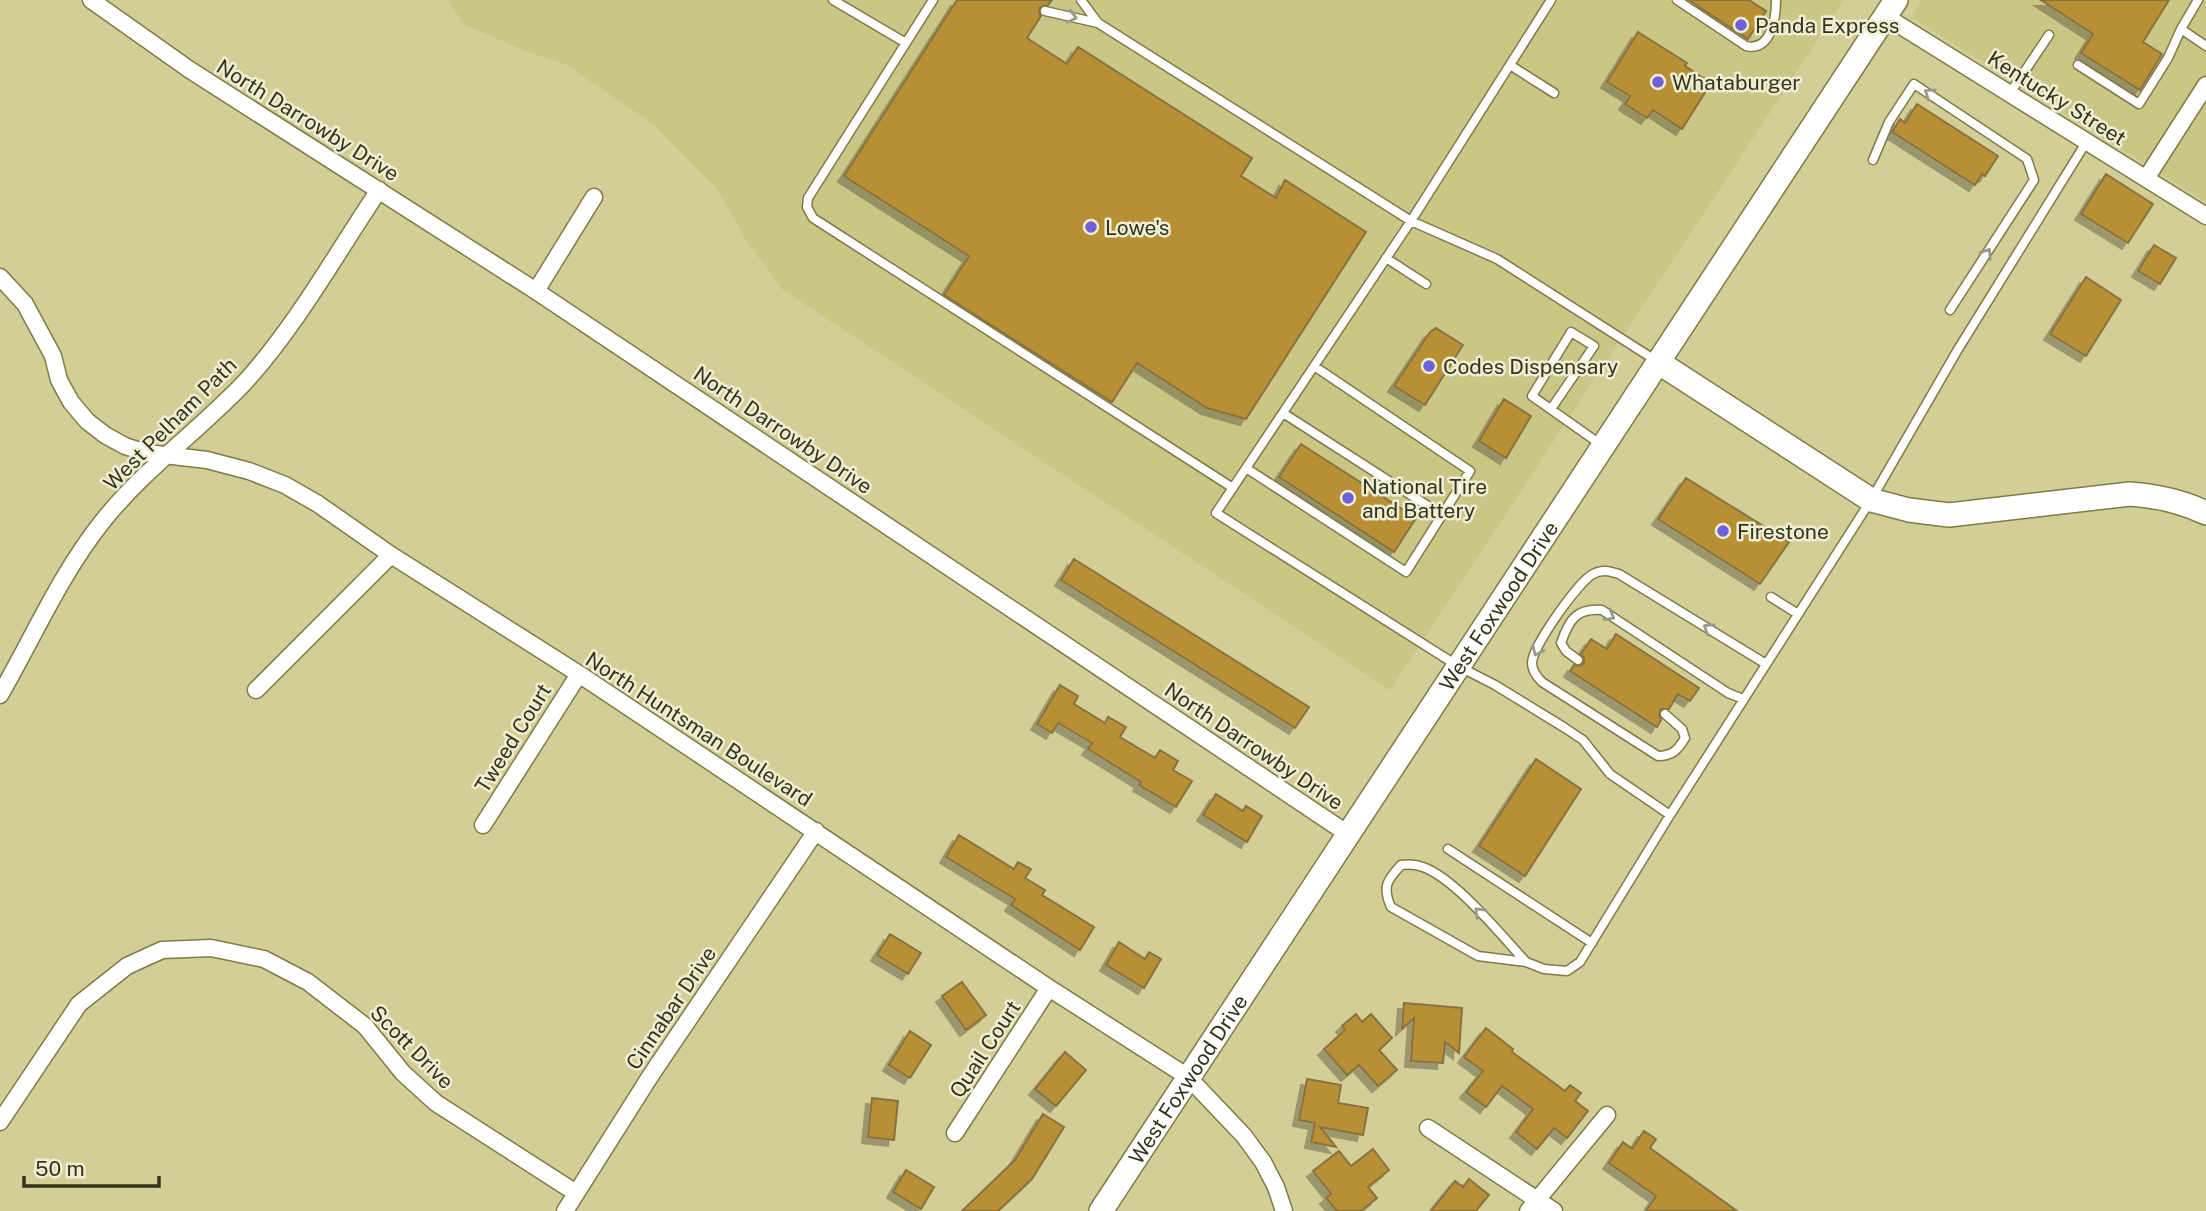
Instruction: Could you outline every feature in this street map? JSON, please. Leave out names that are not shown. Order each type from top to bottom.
[{"type":"main road","name":"West Foxwood Drive","points":[[1101,1211],[1889,7]]},
{"type":"main road","points":[[1658,362],[1871,500],[1909,510],[1949,515],[2130,494],[2160,496],[2206,513]]},
{"type":"street","name":"North Darrowby Drive","points":[[91,0],[190,70],[536,291],[1348,834]]},
{"type":"street","name":"Kentucky Street","points":[[1889,7],[2010,93],[2206,216]]},
{"type":"street","points":[[2147,177],[2204,92]]},
{"type":"street","name":"West Pelham Path","points":[[0,695],[49,601],[74,560],[104,520],[132,489],[211,417],[247,379],[281,338],[379,190]]},
{"type":"street","points":[[536,291],[594,197]]},
{"type":"street","name":"North Huntsman Boulevard","points":[[2,282],[25,304],[53,356],[59,380],[71,402],[87,421],[105,435],[125,446],[147,453],[207,460],[249,471],[285,485],[579,674],[1049,988],[1188,1077],[1251,1145],[1276,1187],[1284,1211]]},
{"type":"street","points":[[256,690],[391,555]]},
{"type":"street","name":"Tweed Court","points":[[483,825],[579,674]]},
{"type":"street","name":"Cinnabar Drive","points":[[565,1211],[651,1075],[816,831]]},
{"type":"street","name":"Scott Drive","points":[[0,1122],[79,1004],[127,965],[162,950],[211,948],[264,959],[308,982],[365,1026],[403,1073],[436,1103],[576,1193]]},
{"type":"street","name":"Quail Court","points":[[955,1133],[1049,988]]},
{"type":"street","points":[[1532,1205],[1606,1115]]},
{"type":"street","points":[[1428,1128],[1532,1205],[1554,1211]]},
{"type":"lane","points":[[833,0],[906,43]]},
{"type":"lane","points":[[933,0],[808,198],[807,207],[813,218],[1233,488]]},
{"type":"lane","points":[[1081,0],[1098,23]]},
{"type":"lane","points":[[1551,0],[1411,221],[1216,513],[1458,666],[1495,685],[1583,740],[1610,774],[1670,816]]},
{"type":"lane","points":[[1677,0],[1751,48],[1762,43],[1774,26],[1776,0]]},
{"type":"lane","points":[[2078,65],[2139,104],[2168,58],[2198,0]]},
{"type":"lane","points":[[1045,10],[1098,23],[1411,221],[1497,259],[1658,362]]},
{"type":"lane","points":[[2181,29],[2206,46]]},
{"type":"lane","points":[[2010,93],[2049,35]]},
{"type":"lane","points":[[1510,65],[1554,93]]},
{"type":"lane","points":[[1872,160],[1889,122],[1914,83],[2027,159],[2034,180],[1950,310]]},
{"type":"lane","points":[[1526,962],[1453,886],[1426,867],[1401,865],[1387,882],[1386,896],[1391,907],[1478,956],[1526,962],[1545,970],[1567,971],[1580,962],[1743,699],[1871,500],[1957,351],[2087,141]]},
{"type":"lane","points":[[1386,258],[1426,284]]},
{"type":"lane","points":[[1551,410],[1594,346],[1571,332],[1532,396],[1551,410],[1603,445]]},
{"type":"lane","points":[[1246,468],[1406,572],[1470,471],[1314,366]]},
{"type":"lane","points":[[1283,413],[1442,515]]},
{"type":"lane","points":[[1665,715],[1682,729],[1685,738],[1680,748],[1669,756],[1658,756],[1542,682],[1534,673],[1532,663],[1536,651],[1568,600],[1591,575],[1603,570],[1619,574],[1766,664]]},
{"type":"lane","points":[[1771,597],[1798,614]]},
{"type":"lane","points":[[1578,660],[1566,651],[1561,643],[1566,629],[1577,614],[1589,609],[1602,610],[1728,693],[1743,699]]},
{"type":"lane","points":[[1448,849],[1592,943]]},
{"type":"shaded area","points":[[447,0],[1844,0],[1390,690],[783,290],[745,239],[718,190],[653,124],[565,64],[465,25]]},
{"type":"shaded area","points":[[1922,0],[2206,0],[2206,202],[1911,17]]},
{"type":"building","name":"Lowe's","points":[[957,0],[1052,0],[1048,5],[1040,7],[1041,16],[1027,38],[1067,64],[1078,47],[1252,158],[1241,176],[1276,198],[1285,180],[1366,232],[1246,419],[1207,408],[1137,363],[1112,402],[944,295],[969,256],[844,176]]},
{"type":"building","name":"Panda Express","points":[[1689,0],[1749,0],[1766,11],[1748,39]]},
{"type":"building","points":[[2041,0],[2169,0],[2143,42],[2162,54],[2140,90],[2081,53],[2093,34]]},
{"type":"building","points":[[1638,32],[1687,63],[1685,66],[1711,83],[1682,129],[1653,110],[1647,118],[1625,104],[1630,96],[1607,82]]},
{"type":"building","points":[[1917,104],[1998,156],[1985,176],[1982,174],[1975,185],[1892,132],[1900,119],[1905,123]]},
{"type":"building","points":[[2106,174],[2153,204],[2128,243],[2081,214]]},
{"type":"building","points":[[2154,245],[2176,258],[2160,284],[2138,271]]},
{"type":"building","points":[[2086,277],[2121,300],[2086,356],[2050,334]]},
{"type":"building","name":"Codes Dispensary","points":[[1436,328],[1463,345],[1425,405],[1394,386],[1430,332]]},
{"type":"building","points":[[1504,399],[1531,416],[1506,458],[1479,441]]},
{"type":"building","name":"National Tire and Battery","points":[[1301,444],[1416,518],[1394,552],[1279,477]]},
{"type":"building","name":"Firestone","points":[[1686,478],[1789,542],[1760,584],[1658,519]]},
{"type":"building","points":[[1074,559],[1309,707],[1295,728],[1061,580]]},
{"type":"building","points":[[1616,634],[1699,688],[1690,701],[1678,694],[1669,709],[1661,709],[1661,720],[1657,727],[1570,671],[1574,665],[1580,666],[1584,663],[1581,654],[1591,639],[1607,649]]},
{"type":"building","points":[[1060,685],[1078,696],[1074,704],[1105,723],[1108,717],[1126,727],[1120,737],[1155,758],[1160,750],[1178,761],[1173,770],[1192,781],[1176,807],[1088,749],[1092,743],[1058,723],[1052,733],[1037,724]]},
{"type":"building","points":[[1536,759],[1581,789],[1525,876],[1479,846]]},
{"type":"building","points":[[1216,794],[1243,811],[1246,806],[1262,816],[1247,842],[1203,815]]},
{"type":"building","points":[[959,835],[1014,869],[1018,862],[1031,869],[1025,878],[1045,890],[1042,895],[1094,927],[1080,950],[1011,905],[1015,899],[946,857]]},
{"type":"building","points":[[890,934],[921,953],[908,974],[877,955]]},
{"type":"building","points":[[1119,942],[1145,959],[1149,952],[1161,959],[1144,988],[1106,965]]},
{"type":"building","points":[[962,982],[986,1015],[966,1030],[942,996]]},
{"type":"building","points":[[1404,1003],[1462,1008],[1459,1053],[1445,1042],[1443,1063],[1411,1061],[1414,1018],[1402,1029]]},
{"type":"building","points":[[1356,1014],[1362,1022],[1371,1014],[1392,1038],[1379,1050],[1397,1070],[1378,1086],[1359,1065],[1347,1075],[1324,1049],[1345,1030],[1342,1026]]},
{"type":"building","points":[[1486,1028],[1513,1049],[1512,1052],[1565,1091],[1570,1085],[1581,1093],[1575,1101],[1588,1111],[1567,1138],[1554,1128],[1537,1149],[1516,1132],[1533,1109],[1502,1086],[1486,1107],[1466,1092],[1483,1071],[1464,1057]]},
{"type":"building","points":[[910,1031],[931,1045],[910,1078],[889,1065]]},
{"type":"building","points":[[1065,1052],[1086,1070],[1056,1106],[1035,1089]]},
{"type":"building","points":[[1307,1079],[1341,1085],[1338,1103],[1368,1108],[1363,1135],[1320,1127],[1336,1147],[1311,1142],[1315,1123],[1299,1120]]},
{"type":"building","points":[[872,1098],[898,1101],[894,1140],[868,1137]]},
{"type":"building","points":[[1043,1114],[1064,1127],[1032,1179],[998,1211],[962,1211],[1015,1160]]},
{"type":"building","points":[[1644,1131],[1656,1139],[1650,1148],[1737,1211],[1646,1211],[1656,1196],[1609,1163],[1623,1142],[1632,1149]]},
{"type":"building","points":[[1373,1149],[1389,1170],[1368,1187],[1377,1198],[1361,1211],[1337,1211],[1326,1198],[1331,1194],[1313,1171],[1339,1151],[1351,1166]]},
{"type":"building","points":[[906,1170],[934,1187],[921,1209],[893,1192]]},
{"type":"building","points":[[1469,1179],[1489,1195],[1476,1211],[1431,1211],[1455,1181],[1463,1187]]},
{"type":"place","name":"Panda Express","points":[[1741,25]]},
{"type":"place","name":"Whataburger","points":[[1658,82]]},
{"type":"place","name":"Lowe's","points":[[1091,227]]},
{"type":"place","name":"Codes Dispensary","points":[[1429,366]]},
{"type":"place","name":"National Tire and Battery","points":[[1348,498]]},
{"type":"place","name":"Firestone","points":[[1723,531]]}]
